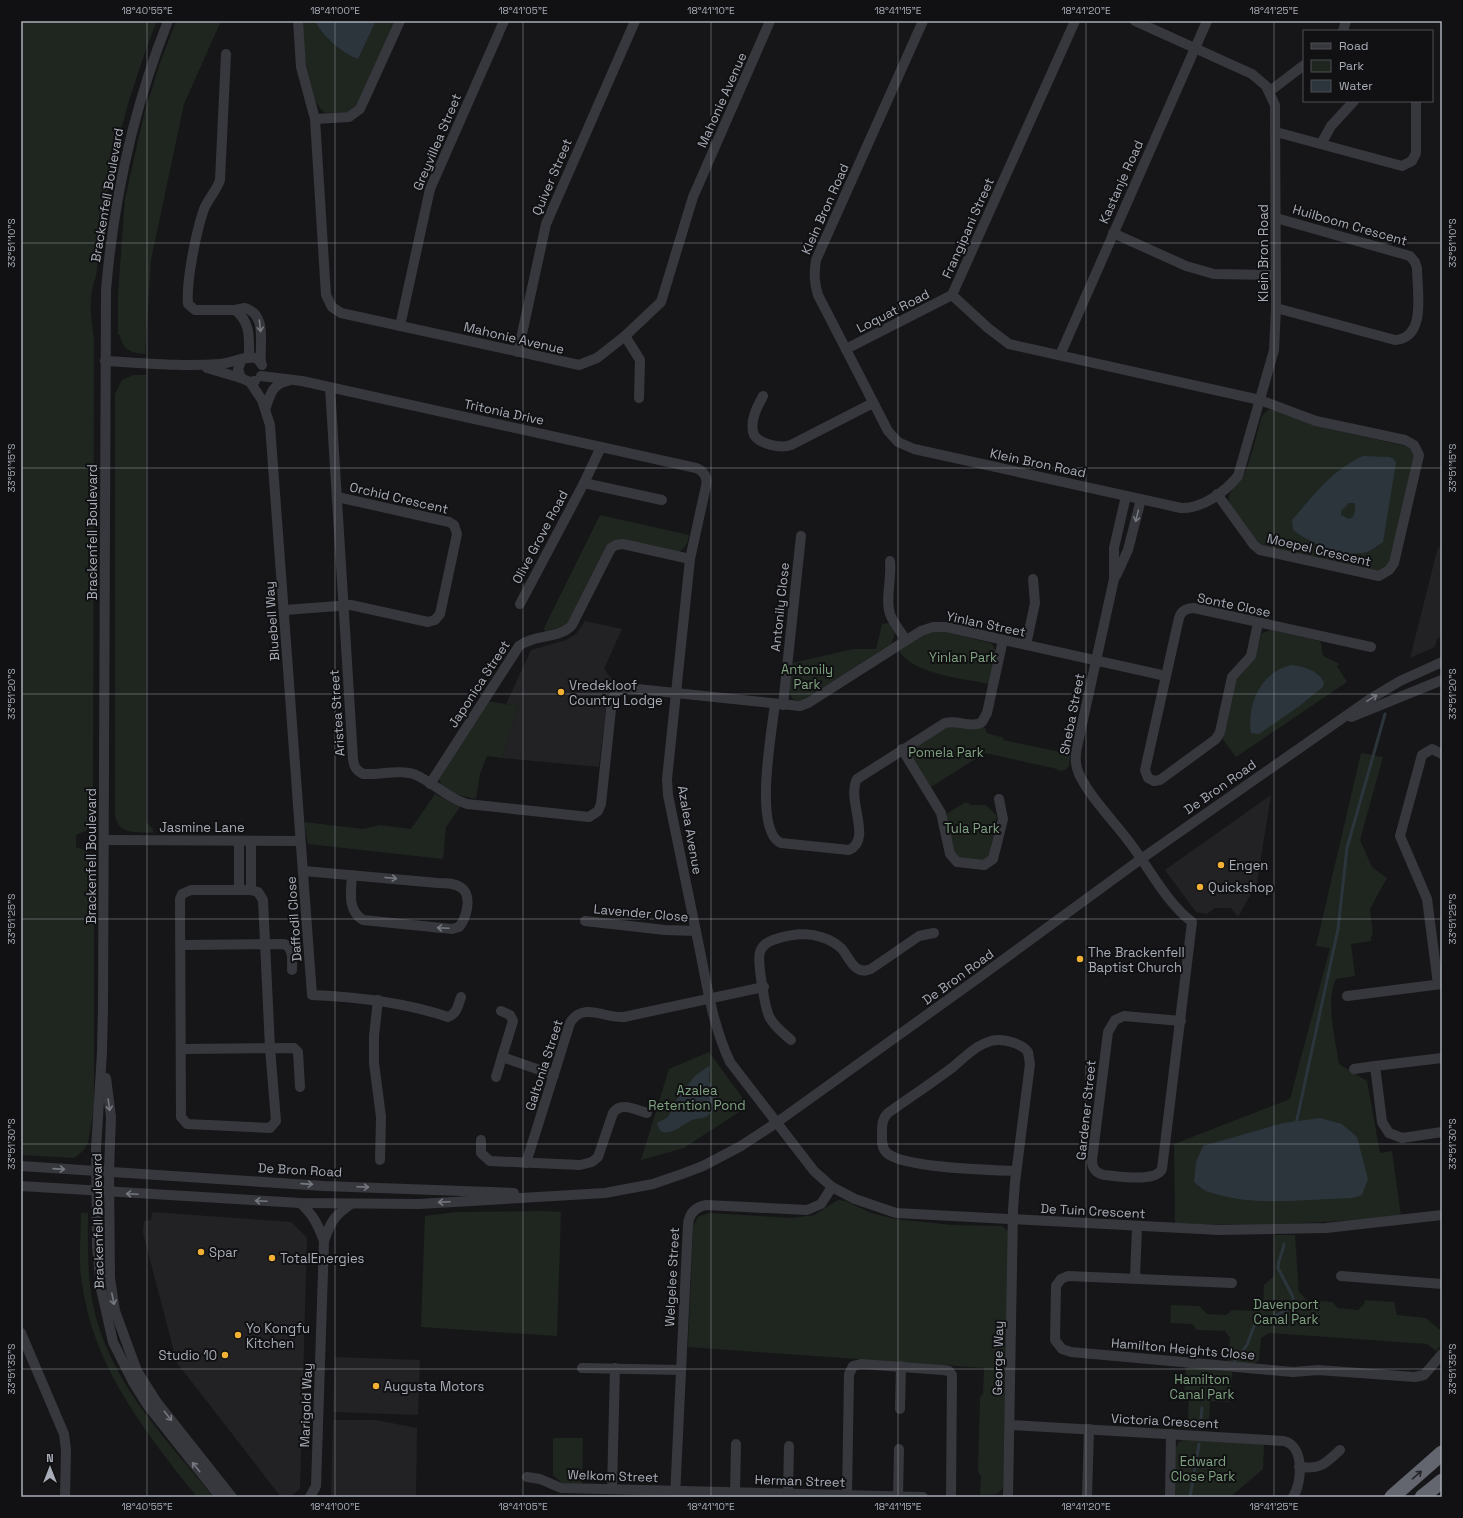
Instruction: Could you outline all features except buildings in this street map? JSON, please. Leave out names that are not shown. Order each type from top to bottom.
[{"type":"highway","points":[[1392,1497],[1442,1453]]},
{"type":"highway","points":[[1422,1497],[1442,1481]]},
{"type":"street","name":"Brackenfell Boulevard","points":[[168,21],[140,96],[122,168],[110,244],[106,290],[105,840],[102,1052],[96,1149],[98,1170],[97,1246],[101,1289],[113,1342],[124,1366],[148,1406],[220,1497]]},
{"type":"street","name":"Mahonie Avenue","points":[[298,21],[301,67],[315,119],[327,299],[332,307],[341,313],[579,365],[597,358],[625,336],[655,309],[664,295],[682,228],[693,197],[770,21]]},
{"type":"street","points":[[315,119],[349,117],[360,109],[400,21]]},
{"type":"street","name":"Greyvillea Street","points":[[400,326],[430,189],[504,21]]},
{"type":"street","name":"Quiver Street","points":[[518,352],[546,224],[635,21]]},
{"type":"street","name":"Klein Bron Road","points":[[924,21],[816,260],[814,282],[818,295],[873,403],[891,436],[908,448],[1181,508],[1200,506],[1233,482],[1238,476],[1272,361],[1276,308],[1276,132],[1275,105],[1270,90]]},
{"type":"street","name":"Frangipani Street","points":[[1075,21],[952,295],[988,328],[1009,344],[1260,400]]},
{"type":"street","points":[[1135,21],[1252,74],[1262,81],[1270,90],[1303,66]]},
{"type":"street","name":"Kastanje Road","points":[[1060,355],[1207,21]]},
{"type":"street","points":[[226,54],[220,180],[203,212],[188,288],[188,304],[193,309],[235,310],[243,317],[247,326],[245,358],[238,370],[264,403],[276,385],[298,380]]},
{"type":"street","points":[[1321,144],[1331,126],[1353,102]]},
{"type":"street","points":[[1276,132],[1398,166],[1405,165],[1412,161],[1416,153],[1416,102]]},
{"type":"street","name":"Huilboom Crescent","points":[[1276,218],[1410,256],[1415,262],[1417,268],[1417,319],[1415,328],[1409,336],[1395,340],[1276,308]]},
{"type":"street","points":[[1113,233],[1186,266],[1208,273],[1229,276],[1276,275]]},
{"type":"street","name":"Loquat Road","points":[[846,349],[952,295]]},
{"type":"street","name":"Bluebell Way","points":[[235,310],[247,308],[254,312],[259,320],[261,371],[264,403],[270,425],[285,610],[300,841]]},
{"type":"street","points":[[625,336],[640,360],[640,398]]},
{"type":"street","points":[[106,361],[197,366],[229,363],[254,357],[261,371],[245,380],[197,366]]},
{"type":"street","name":"Tritonia Drive","points":[[261,371],[696,468],[702,471],[706,476]]},
{"type":"street","name":"Aristea Street","points":[[330,387],[354,765],[358,771],[364,774],[407,773],[416,775],[454,799],[467,804],[585,817],[592,816],[598,811],[601,804],[612,700],[615,694],[624,688],[676,694]]},
{"type":"street","points":[[763,396],[756,410],[752,427],[754,435],[762,442],[782,447],[791,445],[873,403]]},
{"type":"street","name":"Moepel Crescent","points":[[1217,494],[1254,545],[1264,552],[1375,576],[1386,573],[1394,563],[1419,463],[1420,455],[1416,448],[1405,440],[1316,421],[1260,400]]},
{"type":"street","name":"Olive Grove Road","points":[[520,604],[584,483],[600,447]]},
{"type":"street","name":"Azalea Avenue","points":[[706,476],[706,486],[690,559],[667,787],[718,1034],[730,1062],[776,1123]]},
{"type":"street","name":"Olive Grove Road","points":[[584,483],[662,500]]},
{"type":"street","name":"Sheba Street","points":[[1126,496],[1114,548],[1114,579],[1077,747],[1077,766],[1082,779],[1096,800],[1141,859]]},
{"type":"street","name":"Orchid Crescent","points":[[337,497],[449,522],[454,525],[457,534],[440,611],[435,620],[425,622],[351,605],[343,606]]},
{"type":"street","name":"Sheba Street","points":[[1114,579],[1128,550],[1141,499]]},
{"type":"street","points":[[1118,529],[1133,533]]},
{"type":"street","name":"Antonily Close","points":[[801,536],[765,804],[771,834],[774,839],[781,843],[845,850],[856,846],[861,836],[854,803],[856,782],[861,775],[945,722],[953,721],[976,725],[984,719],[1003,640]]},
{"type":"street","name":"Japonica Street","points":[[430,784],[519,646],[526,641],[567,630],[572,625],[611,548],[616,545],[623,544],[690,559]]},
{"type":"street","points":[[890,561],[891,574],[889,610],[892,618],[906,640]]},
{"type":"street","points":[[1026,645],[1035,603],[1033,579]]},
{"type":"street","points":[[285,610],[343,606]]},
{"type":"street","name":"Sonte Close","points":[[1166,676],[1179,618],[1182,612],[1187,609],[1194,608],[1371,647]]},
{"type":"street","points":[[1096,661],[1166,676],[1145,770],[1148,778],[1154,781],[1160,780],[1216,739],[1220,732],[1232,677],[1251,656],[1258,623]]},
{"type":"street","name":"Yinlan Street","points":[[676,694],[804,705],[927,628],[940,627],[1096,661]]},
{"type":"street","name":"De Bron Road","points":[[21,1186],[97,1192],[300,1203],[420,1204],[578,1196],[631,1188],[682,1174],[703,1166],[741,1146],[776,1123],[1141,859],[1328,727],[1394,685],[1442,662]]},
{"type":"street","name":"De Bron Road","points":[[1328,727],[1442,680]]},
{"type":"street","points":[[902,749],[941,813],[950,854],[957,862],[984,865],[993,859],[1003,819],[999,799]]},
{"type":"street","points":[[1347,996],[1440,984],[1427,899],[1400,836],[1422,755],[1432,749],[1442,754]]},
{"type":"street","name":"Jasmine Lane","points":[[105,840],[300,841]]},
{"type":"street","points":[[239,841],[239,890]]},
{"type":"street","points":[[251,841],[251,890]]},
{"type":"street","name":"Daffodil Close","points":[[300,841],[304,871],[312,995],[378,1000]]},
{"type":"street","name":"Gardener Street","points":[[1141,859],[1180,913],[1192,922],[1181,1021],[1162,1169],[1158,1175],[1150,1178],[1104,1175],[1097,1172],[1093,1167],[1092,1160],[1108,1032],[1112,1023],[1124,1016],[1181,1021]]},
{"type":"street","points":[[304,871],[352,875],[458,886],[466,893],[466,916],[459,927],[452,929],[363,920],[357,916],[351,906],[352,875]]},
{"type":"street","points":[[191,890],[239,890],[251,890],[258,892],[263,900],[270,1048],[276,1121],[270,1128],[187,1124],[181,1117],[182,1049],[180,899],[182,894],[191,890]]},
{"type":"street","name":"Lavender Close","points":[[585,921],[672,931],[696,931]]},
{"type":"street","points":[[791,1040],[770,1018],[766,1007],[759,953],[766,943],[773,940],[805,934],[821,936],[841,949],[856,968],[865,971],[871,969],[919,936],[934,933]]},
{"type":"street","points":[[180,946],[284,944],[289,946],[291,950],[292,970]]},
{"type":"street","points":[[710,999],[764,987]]},
{"type":"street","points":[[380,1160],[381,1117],[374,1063],[374,1036],[378,1000],[420,1008],[448,1018],[456,1011],[461,997]]},
{"type":"street","name":"Galtonia Street","points":[[526,1163],[570,1022],[580,1012],[588,1011],[620,1017],[710,999]]},
{"type":"street","points":[[496,1077],[513,1021],[510,1015],[501,1011]]},
{"type":"street","name":"George Way","points":[[1008,1497],[1016,1171],[1030,1060],[1025,1049],[1018,1044],[996,1040],[988,1042],[966,1054],[953,1066],[884,1118],[882,1125],[882,1146],[886,1153],[893,1157],[934,1166],[1016,1171]]},
{"type":"street","points":[[182,1049],[291,1047],[297,1049],[300,1087]]},
{"type":"street","name":"Brackenfell Boulevard","points":[[102,1052],[111,1117],[109,1192],[111,1286],[115,1311],[129,1352],[137,1370],[156,1401],[232,1497]]},
{"type":"street","points":[[502,1057],[554,1075]]},
{"type":"street","points":[[1354,1069],[1442,1058]]},
{"type":"street","points":[[1375,1066],[1382,1122],[1389,1133],[1402,1138],[1442,1132]]},
{"type":"street","points":[[482,1140],[480,1150],[486,1159],[575,1166],[592,1162],[600,1153],[616,1108],[623,1106],[648,1113]]},
{"type":"street","name":"De Tuin Crescent","points":[[776,1123],[814,1171],[832,1187],[855,1200],[896,1213],[1137,1227],[1219,1230],[1290,1230],[1362,1226],[1442,1215]]},
{"type":"street","name":"De Bron Road","points":[[21,1166],[324,1186],[578,1196]]},
{"type":"street","name":"Welgelee Street","points":[[675,1494],[688,1225],[692,1212],[699,1207],[706,1205],[807,1210],[821,1204],[832,1187]]},
{"type":"street","name":"Marigold Way","points":[[300,1203],[310,1212],[318,1223],[324,1241]]},
{"type":"street","name":"Marigold Way","points":[[310,1497],[316,1486],[324,1241],[330,1223],[351,1204]]},
{"type":"street","points":[[1135,1278],[1137,1227]]},
{"type":"street","name":"Hamilton Heights Close","points":[[1232,1283],[1072,1275],[1061,1279],[1056,1290],[1054,1336],[1058,1346],[1071,1352],[1175,1360],[1208,1365],[1415,1377],[1424,1375],[1442,1354]]},
{"type":"street","points":[[1341,1276],[1442,1284]]},
{"type":"street","points":[[21,1333],[64,1434],[66,1450],[65,1497]]},
{"type":"street","points":[[847,1495],[850,1371],[853,1366],[858,1364],[946,1370],[951,1373],[953,1378],[951,1497]]},
{"type":"street","points":[[900,1409],[901,1366]]},
{"type":"street","points":[[582,1368],[681,1370]]},
{"type":"street","points":[[612,1489],[615,1368]]},
{"type":"street","name":"Victoria Crescent","points":[[1010,1425],[1284,1441],[1291,1443],[1297,1449],[1300,1456],[1297,1488],[1293,1497]]},
{"type":"street","points":[[1087,1497],[1089,1429]]},
{"type":"street","points":[[1170,1497],[1171,1434]]},
{"type":"street","points":[[735,1492],[736,1444]]},
{"type":"street","points":[[788,1494],[789,1446]]},
{"type":"street","points":[[898,1496],[899,1449]]},
{"type":"street","points":[[1299,1467],[1318,1467],[1340,1450]]},
{"type":"street","name":"Welkom Street","points":[[528,1477],[540,1478],[561,1488],[612,1489],[675,1494]]},
{"type":"street","name":"Herman Street","points":[[675,1494],[735,1492],[923,1497]]},
{"type":"shaded area","points":[[1438,547],[1442,548],[1442,636],[1437,639],[1435,647],[1410,658]]},
{"type":"shaded area","name":"Vredekloof Country Lodge","points":[[585,621],[622,629],[604,669],[617,685],[611,690],[607,700],[599,767],[502,758],[518,706],[506,704],[531,650],[566,640],[576,634]]},
{"type":"shaded area","points":[[1271,795],[1257,883],[1238,917],[1231,908],[1215,908],[1207,914],[1196,912],[1165,870]]},
{"type":"shaded area","points":[[152,1212],[291,1222],[307,1238],[300,1489],[290,1497],[281,1497],[177,1363],[143,1233],[144,1221],[151,1220]]},
{"type":"shaded area","name":"Augusta Motors","points":[[335,1357],[420,1360],[418,1415],[333,1412]]},
{"type":"shaded area","points":[[333,1420],[376,1420],[417,1428],[416,1497],[331,1497]]},
{"type":"green space","points":[[21,21],[157,21],[135,81],[118,142],[105,204],[97,271],[91,297],[91,315],[94,339],[93,817],[87,830],[76,835],[76,847],[87,851],[94,863],[94,1108],[88,1143],[84,1150],[73,1158],[21,1155]]},
{"type":"green space","points":[[176,21],[221,21],[184,104],[151,260],[145,354],[128,350],[123,344],[120,335],[118,335],[118,293],[125,199],[144,114],[160,63]]},
{"type":"green space","points":[[302,21],[315,21],[322,32],[334,44],[352,57],[358,59],[376,21],[395,21],[359,103],[349,112],[326,113],[319,107],[310,85],[307,71]]},
{"type":"green space","points":[[133,375],[146,375],[146,822],[153,829],[153,833],[134,832],[124,829],[117,821],[115,814],[115,394],[122,380]]},
{"type":"green space","points":[[1268,410],[1275,410],[1315,426],[1410,447],[1415,455],[1389,563],[1379,571],[1261,546],[1229,503],[1229,495],[1241,480],[1246,469],[1262,416]]},
{"type":"green space","points":[[600,515],[689,535],[688,540],[685,547],[678,552],[622,540],[569,621],[564,626],[545,631],[544,628]]},
{"type":"green space","name":"Antonily Park","points":[[890,623],[895,634],[891,644],[803,700],[796,700],[792,698],[789,688],[789,681],[792,663],[853,649],[876,649],[882,624]]},
{"type":"green space","points":[[1271,630],[1319,641],[1321,643],[1323,656],[1340,664],[1337,666],[1347,682],[1236,757],[1221,737],[1235,681],[1253,661],[1262,633]]},
{"type":"green space","name":"Yinlan Park","points":[[933,632],[945,632],[991,643],[996,650],[990,684],[927,670],[906,659],[899,651],[921,636]]},
{"type":"green space","points":[[488,701],[518,706],[502,758],[487,756],[480,774],[476,799],[448,790],[440,783],[439,779]]},
{"type":"green space","name":"Pomela Park","points":[[951,726],[972,730],[984,726],[987,733],[1004,738],[1003,740],[1070,754],[1069,766],[1065,770],[1059,771],[1057,769],[985,753],[931,787],[913,758],[913,749],[943,729]]},
{"type":"green space","points":[[1361,753],[1383,757],[1360,840],[1372,867],[1387,878],[1370,909],[1373,935],[1371,936],[1371,941],[1351,944],[1355,976],[1336,979],[1331,998],[1332,1021],[1339,1064],[1367,1081],[1380,1153],[1392,1151],[1401,1216],[1288,1224],[1232,1225],[1175,1223],[1174,1144],[1290,1099],[1330,948],[1316,946]]},
{"type":"green space","points":[[435,794],[460,807],[446,827],[443,859],[308,844],[304,822],[363,829],[380,825],[411,829]]},
{"type":"green space","name":"Tula Park","points":[[966,802],[971,805],[986,805],[997,816],[989,857],[985,859],[976,861],[962,859],[955,855],[946,814]]},
{"type":"green space","name":"Azalea Retention Pond","points":[[709,1052],[744,1100],[742,1110],[684,1148],[641,1160],[669,1069]]},
{"type":"green space","points":[[838,1200],[846,1201],[871,1213],[895,1219],[953,1225],[1002,1226],[1009,1232],[1003,1488],[997,1494],[980,1495],[981,1476],[978,1472],[980,1397],[983,1394],[984,1368],[688,1347],[693,1226],[698,1217],[709,1213],[792,1218],[814,1215]]},
{"type":"green space","points":[[456,1212],[561,1212],[557,1336],[421,1327],[425,1216]]},
{"type":"green space","points":[[81,1213],[88,1213],[89,1271],[93,1305],[101,1333],[112,1359],[125,1384],[141,1407],[213,1497],[197,1497],[141,1423],[124,1398],[110,1371],[97,1343],[88,1314],[82,1283],[80,1257]]},
{"type":"green space","name":"Davenport Canal Park","points":[[1275,1235],[1295,1235],[1299,1292],[1307,1300],[1332,1302],[1338,1308],[1358,1310],[1364,1304],[1365,1300],[1394,1302],[1397,1315],[1426,1318],[1442,1332],[1442,1344],[1436,1351],[1427,1344],[1269,1333],[1261,1338],[1259,1361],[1250,1365],[1228,1363],[1230,1338],[1225,1331],[1197,1330],[1192,1324],[1170,1323],[1171,1305],[1199,1306],[1207,1314],[1226,1315],[1232,1310],[1257,1311],[1263,1306],[1264,1285],[1274,1276]]},
{"type":"green space","name":"Hamilton Canal Park","points":[[1186,1366],[1232,1372],[1230,1402],[1210,1401],[1209,1429],[1187,1428],[1189,1399],[1184,1398]]},
{"type":"green space","points":[[583,1438],[582,1484],[562,1483],[553,1475],[553,1439]]},
{"type":"green space","name":"Edward Close Park","points":[[1184,1439],[1264,1444],[1263,1469],[1230,1497],[1173,1497],[1175,1450],[1178,1443]]},
{"type":"water","points":[[315,21],[376,21],[358,59],[352,57],[334,44],[322,32]]},
{"type":"water","points":[[1363,456],[1389,457],[1394,459],[1396,463],[1383,542],[1367,552],[1348,553],[1338,551],[1318,545],[1293,530],[1292,520],[1316,492],[1342,468]],"holes":[[[1349,503],[1355,503],[1353,517],[1349,519],[1341,515],[1341,511]]]},
{"type":"water","points":[[1291,665],[1306,668],[1314,672],[1324,682],[1323,687],[1298,707],[1259,734],[1251,733],[1251,711],[1258,690],[1272,674],[1281,668]]},
{"type":"water","points":[[710,1066],[709,1081],[718,1099],[718,1106],[706,1117],[692,1120],[672,1131],[663,1132],[659,1129],[657,1123],[668,1117],[677,1099],[694,1077]]},
{"type":"water","points":[[1320,1118],[1342,1124],[1357,1137],[1368,1179],[1362,1195],[1353,1198],[1298,1201],[1261,1201],[1224,1196],[1206,1191],[1194,1182],[1196,1162],[1203,1146],[1283,1123]]},
{"type":"waterway","points":[[1296,1124],[1338,929],[1347,848],[1385,714]]},
{"type":"waterway","points":[[1234,1362],[1247,1345],[1254,1326],[1293,1307],[1293,1297],[1278,1268],[1284,1244]]},
{"type":"waterway","points":[[1200,1426],[1202,1408]]},
{"type":"waterway","points":[[1190,1497],[1199,1444]]},
{"type":"place","name":"Vredekloof Country Lodge","points":[[561,692]]},
{"type":"place","name":"Engen","points":[[1221,865]]},
{"type":"place","name":"Quickshop","points":[[1200,887]]},
{"type":"place","name":"The Brackenfell Baptist Church","points":[[1080,959]]},
{"type":"place","name":"Spar","points":[[201,1252]]},
{"type":"place","name":"TotalEnergies","points":[[272,1258]]},
{"type":"place","name":"Yo Kongfu Kitchen","points":[[238,1335]]},
{"type":"place","name":"Studio 10","points":[[225,1355]]},
{"type":"place","name":"Augusta Motors","points":[[376,1386]]}]
